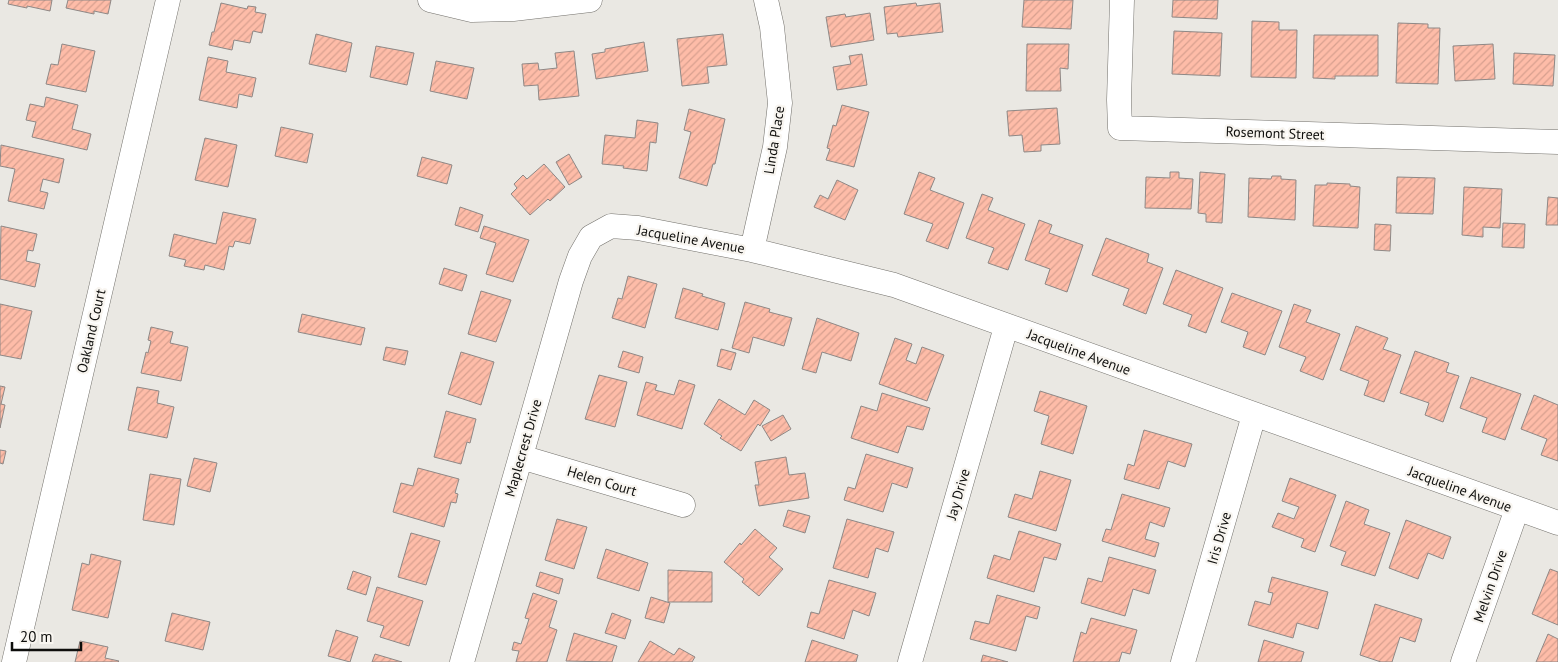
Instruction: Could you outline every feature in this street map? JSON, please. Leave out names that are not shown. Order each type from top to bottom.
[{"type":"street","name":"Oakland Court","points":[[14,662],[168,0]]},
{"type":"street","points":[[430,0],[472,10],[513,9],[590,0]]},
{"type":"street","name":"Linda Place","points":[[752,250],[775,147],[780,103],[772,27],[766,0]]},
{"type":"street","name":"Rosemont Street","points":[[1122,0],[1120,128],[1558,142]]},
{"type":"street","name":"Jacqueline Avenue","points":[[591,237],[611,226],[638,228],[752,250],[894,285],[1006,327],[1558,523]]},
{"type":"street","name":"Maplecrest Drive","points":[[462,662],[571,281],[580,256],[591,237]]},
{"type":"street","name":"Jay Drive","points":[[910,662],[1006,327]]},
{"type":"street","name":"Iris Drive","points":[[1184,662],[1254,415]]},
{"type":"street","name":"Helen Court","points":[[521,457],[683,505]]},
{"type":"street","name":"Melvin Drive","points":[[1463,662],[1517,509]]},
{"type":"building","points":[[9,0],[52,0],[50,11],[8,4]]},
{"type":"building","points":[[68,0],[111,0],[108,14],[94,11],[94,14],[66,8]]},
{"type":"building","points":[[1024,0],[1073,0],[1071,29],[1022,27]]},
{"type":"building","points":[[1173,0],[1218,0],[1217,19],[1172,17]]},
{"type":"building","points":[[221,3],[247,9],[248,6],[256,7],[255,12],[266,14],[262,33],[253,31],[250,43],[234,40],[232,50],[209,45]]},
{"type":"building","points":[[916,3],[917,6],[940,3],[943,32],[898,37],[897,33],[887,34],[884,7]]},
{"type":"building","points":[[870,13],[874,40],[831,47],[826,17],[845,14],[846,17]]},
{"type":"building","points":[[1252,21],[1279,22],[1279,30],[1297,30],[1296,78],[1251,77]]},
{"type":"building","points":[[1398,23],[1428,24],[1428,28],[1440,28],[1438,84],[1396,83]]},
{"type":"building","points":[[1174,31],[1222,33],[1220,76],[1172,74]]},
{"type":"building","points":[[316,34],[352,43],[346,72],[309,64]]},
{"type":"building","points":[[723,34],[727,65],[707,67],[709,83],[682,86],[677,39]]},
{"type":"building","points":[[1314,35],[1378,35],[1378,76],[1335,76],[1335,79],[1313,78]]},
{"type":"building","points":[[644,42],[648,71],[596,79],[592,54],[605,52],[605,49]]},
{"type":"building","points":[[62,44],[95,51],[86,92],[46,84],[51,64],[58,65]]},
{"type":"building","points":[[1027,44],[1069,44],[1068,69],[1060,68],[1061,91],[1026,91]]},
{"type":"building","points":[[1493,44],[1495,79],[1455,81],[1453,46]]},
{"type":"building","points":[[376,46],[414,53],[407,85],[370,77]]},
{"type":"building","points":[[574,51],[579,96],[539,100],[538,85],[524,86],[522,64],[538,63],[539,70],[557,68],[555,53]]},
{"type":"building","points":[[1514,53],[1555,55],[1553,86],[1513,84]]},
{"type":"building","points":[[862,54],[867,85],[837,90],[833,67],[851,64],[849,56]]},
{"type":"building","points":[[208,57],[228,61],[226,72],[256,78],[252,97],[239,94],[237,108],[199,100]]},
{"type":"building","points":[[436,61],[474,68],[467,99],[430,91]]},
{"type":"building","points":[[46,97],[78,105],[72,129],[91,134],[87,150],[32,137],[36,122],[26,120],[30,104],[44,107]]},
{"type":"building","points":[[842,105],[869,112],[854,167],[826,160],[830,149],[827,148],[833,125],[836,126]]},
{"type":"building","points":[[1057,108],[1060,144],[1041,145],[1041,151],[1024,152],[1022,135],[1009,136],[1007,111]]},
{"type":"building","points":[[689,109],[725,119],[715,164],[713,164],[707,186],[679,178],[691,132],[684,130]]},
{"type":"building","points":[[637,120],[658,123],[656,143],[650,142],[647,171],[602,164],[605,135],[635,138]]},
{"type":"building","points":[[281,127],[313,134],[307,163],[275,156]]},
{"type":"building","points":[[205,138],[237,145],[228,187],[195,180]]},
{"type":"building","points":[[1,145],[64,159],[59,183],[43,179],[40,191],[48,193],[44,209],[8,201],[15,169],[0,166]]},
{"type":"building","points":[[569,154],[582,177],[569,185],[556,162]]},
{"type":"building","points":[[422,157],[452,165],[447,184],[417,176]]},
{"type":"building","points":[[544,164],[565,187],[550,201],[548,199],[530,215],[511,194],[517,188],[514,184],[523,175],[527,179]]},
{"type":"building","points":[[919,172],[935,178],[930,190],[964,203],[948,249],[926,241],[933,224],[904,214]]},
{"type":"building","points":[[1170,172],[1179,172],[1179,178],[1193,179],[1191,209],[1145,208],[1146,177],[1170,178]]},
{"type":"building","points":[[1200,172],[1225,174],[1222,223],[1206,222],[1206,214],[1198,213]]},
{"type":"building","points":[[1272,176],[1296,180],[1295,220],[1248,217],[1249,178],[1271,179]]},
{"type":"building","points":[[1397,177],[1435,178],[1433,214],[1396,213]]},
{"type":"building","points":[[837,180],[858,190],[845,220],[814,207],[820,195],[828,199]]},
{"type":"building","points":[[1327,183],[1350,184],[1350,186],[1360,187],[1358,228],[1313,226],[1315,185],[1327,185]]},
{"type":"building","points":[[1464,187],[1502,189],[1500,228],[1483,227],[1483,237],[1462,235]]},
{"type":"building","points":[[982,194],[993,198],[988,210],[1025,224],[1008,270],[988,263],[994,248],[966,238]]},
{"type":"building","points":[[1548,197],[1558,198],[1558,225],[1546,225]]},
{"type":"building","points":[[460,207],[483,215],[478,232],[455,225]]},
{"type":"building","points":[[223,212],[256,219],[250,244],[235,241],[233,247],[229,246],[224,270],[205,265],[204,270],[184,266],[186,260],[169,256],[174,234],[216,244]]},
{"type":"building","points":[[1039,220],[1052,225],[1049,233],[1083,245],[1067,292],[1045,284],[1050,269],[1025,260]]},
{"type":"building","points":[[1503,223],[1525,224],[1524,248],[1502,247]]},
{"type":"building","points":[[1375,224],[1391,225],[1390,251],[1374,250]]},
{"type":"building","points":[[1,226],[37,234],[33,251],[28,250],[26,261],[40,264],[35,287],[0,279]]},
{"type":"building","points":[[484,226],[529,240],[513,282],[486,274],[496,243],[480,238]]},
{"type":"building","points":[[1106,238],[1149,254],[1147,262],[1163,268],[1146,314],[1123,305],[1129,289],[1092,275]]},
{"type":"building","points":[[444,268],[467,275],[462,291],[439,284]]},
{"type":"building","points":[[1176,270],[1223,288],[1206,333],[1188,326],[1192,315],[1163,304]]},
{"type":"building","points":[[628,276],[657,284],[645,328],[612,318],[618,298],[622,299]]},
{"type":"building","points":[[683,288],[725,303],[718,330],[675,318]]},
{"type":"building","points":[[481,291],[511,300],[496,342],[468,334]]},
{"type":"building","points":[[1232,293],[1282,311],[1265,355],[1243,347],[1248,332],[1221,322]]},
{"type":"building","points":[[745,302],[770,309],[769,312],[792,318],[784,346],[753,337],[749,353],[732,348]]},
{"type":"building","points":[[0,304],[32,311],[21,359],[0,355]]},
{"type":"building","points":[[1294,304],[1311,310],[1306,322],[1340,334],[1323,380],[1300,371],[1306,357],[1279,347]]},
{"type":"building","points":[[302,314],[365,328],[361,345],[298,332]]},
{"type":"building","points":[[817,318],[859,333],[851,361],[822,352],[816,373],[802,369]]},
{"type":"building","points":[[1356,326],[1388,338],[1383,349],[1401,355],[1384,402],[1364,395],[1369,381],[1340,370]]},
{"type":"building","points":[[151,327],[173,332],[170,343],[188,347],[181,381],[141,373],[151,341],[148,340]]},
{"type":"building","points":[[895,338],[912,344],[906,360],[916,364],[922,347],[944,355],[927,401],[879,384]]},
{"type":"building","points":[[386,347],[408,351],[405,365],[383,360]]},
{"type":"building","points":[[721,349],[736,353],[731,370],[717,366]]},
{"type":"building","points":[[623,351],[643,357],[639,373],[618,367]]},
{"type":"building","points":[[1415,351],[1449,363],[1446,372],[1459,376],[1443,422],[1425,415],[1429,403],[1400,393]]},
{"type":"building","points":[[461,352],[494,362],[481,405],[448,394]]},
{"type":"building","points":[[599,375],[627,382],[615,427],[585,419]]},
{"type":"building","points":[[1471,377],[1521,394],[1505,440],[1482,432],[1487,418],[1460,408]]},
{"type":"building","points":[[679,380],[695,385],[682,429],[637,415],[646,382],[657,385],[655,390],[674,395]]},
{"type":"building","points":[[0,386],[5,387],[1,404],[5,405],[0,428]]},
{"type":"building","points":[[137,387],[159,391],[157,403],[174,407],[167,438],[128,430]]},
{"type":"building","points":[[1040,391],[1087,406],[1073,454],[1041,444],[1049,416],[1034,411]]},
{"type":"building","points":[[882,393],[930,408],[923,430],[907,426],[898,453],[851,438],[861,406],[877,411]]},
{"type":"building","points":[[1534,395],[1558,405],[1558,461],[1541,455],[1547,439],[1521,429]]},
{"type":"building","points":[[719,399],[745,415],[754,400],[770,410],[760,426],[758,424],[741,451],[720,438],[722,436],[704,424]]},
{"type":"building","points":[[446,411],[476,419],[470,443],[467,442],[461,464],[434,457]]},
{"type":"building","points":[[783,415],[791,429],[771,441],[762,426]]},
{"type":"building","points":[[1144,430],[1192,444],[1185,467],[1168,461],[1159,489],[1124,479],[1128,464],[1134,466]]},
{"type":"building","points":[[0,450],[6,451],[3,464],[0,463]]},
{"type":"building","points":[[866,454],[913,468],[907,488],[892,483],[883,512],[844,500],[848,487],[855,489]]},
{"type":"building","points":[[786,457],[789,475],[805,473],[809,498],[759,506],[755,485],[759,485],[755,462]]},
{"type":"building","points":[[194,458],[217,463],[210,492],[187,486]]},
{"type":"building","points":[[418,468],[459,479],[455,493],[458,494],[456,503],[451,502],[444,527],[393,512],[401,483],[413,486]]},
{"type":"building","points":[[1040,471],[1071,480],[1056,531],[1008,517],[1015,494],[1032,499]]},
{"type":"building","points":[[150,474],[181,479],[174,525],[143,520]]},
{"type":"building","points":[[1290,478],[1336,495],[1315,552],[1301,547],[1304,539],[1272,527],[1278,513],[1294,519],[1299,507],[1282,501]]},
{"type":"building","points":[[1122,494],[1170,508],[1164,527],[1150,522],[1145,539],[1159,543],[1155,557],[1102,541],[1106,529],[1111,530]]},
{"type":"building","points":[[1346,501],[1369,510],[1364,524],[1390,533],[1375,576],[1341,565],[1346,552],[1330,546]]},
{"type":"building","points":[[788,510],[810,516],[805,533],[783,526]]},
{"type":"building","points":[[557,519],[587,527],[574,569],[545,560]]},
{"type":"building","points":[[847,519],[894,532],[888,552],[876,548],[868,578],[833,568]]},
{"type":"building","points":[[1406,520],[1451,537],[1443,559],[1428,553],[1418,579],[1389,568]]},
{"type":"building","points":[[755,529],[777,548],[769,557],[783,569],[759,596],[742,582],[744,579],[724,562]]},
{"type":"building","points":[[1019,531],[1061,544],[1056,560],[1044,557],[1034,592],[987,578],[994,555],[1010,560]]},
{"type":"building","points":[[411,533],[440,541],[426,585],[398,577]]},
{"type":"building","points":[[606,549],[648,563],[639,591],[597,578]]},
{"type":"building","points":[[91,554],[121,561],[108,618],[72,610],[82,563],[89,565]]},
{"type":"building","points":[[1109,557],[1156,570],[1149,594],[1133,589],[1125,616],[1081,603],[1088,578],[1102,582]]},
{"type":"building","points":[[1550,569],[1558,572],[1558,625],[1532,614]]},
{"type":"building","points":[[668,570],[712,572],[712,602],[668,602]]},
{"type":"building","points":[[353,571],[371,577],[366,595],[347,589]]},
{"type":"building","points":[[540,572],[563,579],[559,594],[536,586]]},
{"type":"building","points":[[1272,577],[1328,592],[1318,629],[1297,623],[1293,638],[1248,625],[1255,601],[1270,605],[1273,593],[1268,592]]},
{"type":"building","points":[[829,580],[876,593],[869,616],[853,610],[844,639],[807,627],[811,612],[819,614]]},
{"type":"building","points":[[377,587],[423,601],[409,646],[380,637],[384,626],[367,621]]},
{"type":"building","points":[[533,593],[557,601],[549,627],[557,630],[547,662],[516,662],[519,651],[512,650],[514,642],[521,644],[529,619],[525,618]]},
{"type":"building","points":[[997,595],[1040,607],[1037,619],[1026,616],[1016,651],[970,639],[975,621],[989,624]]},
{"type":"building","points":[[651,597],[670,603],[664,623],[645,618]]},
{"type":"building","points":[[1375,604],[1422,619],[1415,642],[1400,637],[1392,662],[1381,662],[1360,655]]},
{"type":"building","points":[[172,613],[210,622],[203,650],[165,641]]},
{"type":"building","points":[[612,613],[631,620],[625,639],[605,633]]},
{"type":"building","points":[[1091,618],[1137,630],[1130,654],[1122,652],[1119,662],[1073,662],[1081,632],[1086,634]]},
{"type":"building","points":[[336,630],[358,637],[350,662],[328,656]]},
{"type":"building","points":[[574,633],[617,646],[612,662],[566,661]]},
{"type":"building","points":[[1548,634],[1558,639],[1558,662],[1536,662]]},
{"type":"building","points":[[812,640],[858,655],[856,662],[805,662]]},
{"type":"building","points":[[1264,640],[1304,652],[1301,662],[1258,662]]},
{"type":"building","points":[[80,641],[108,647],[105,658],[119,661],[75,662]]},
{"type":"building","points":[[650,641],[674,655],[679,648],[695,657],[692,662],[638,662]]},
{"type":"building","points":[[375,654],[402,662],[372,662]]},
{"type":"building","points":[[983,655],[1008,662],[981,662]]}]
